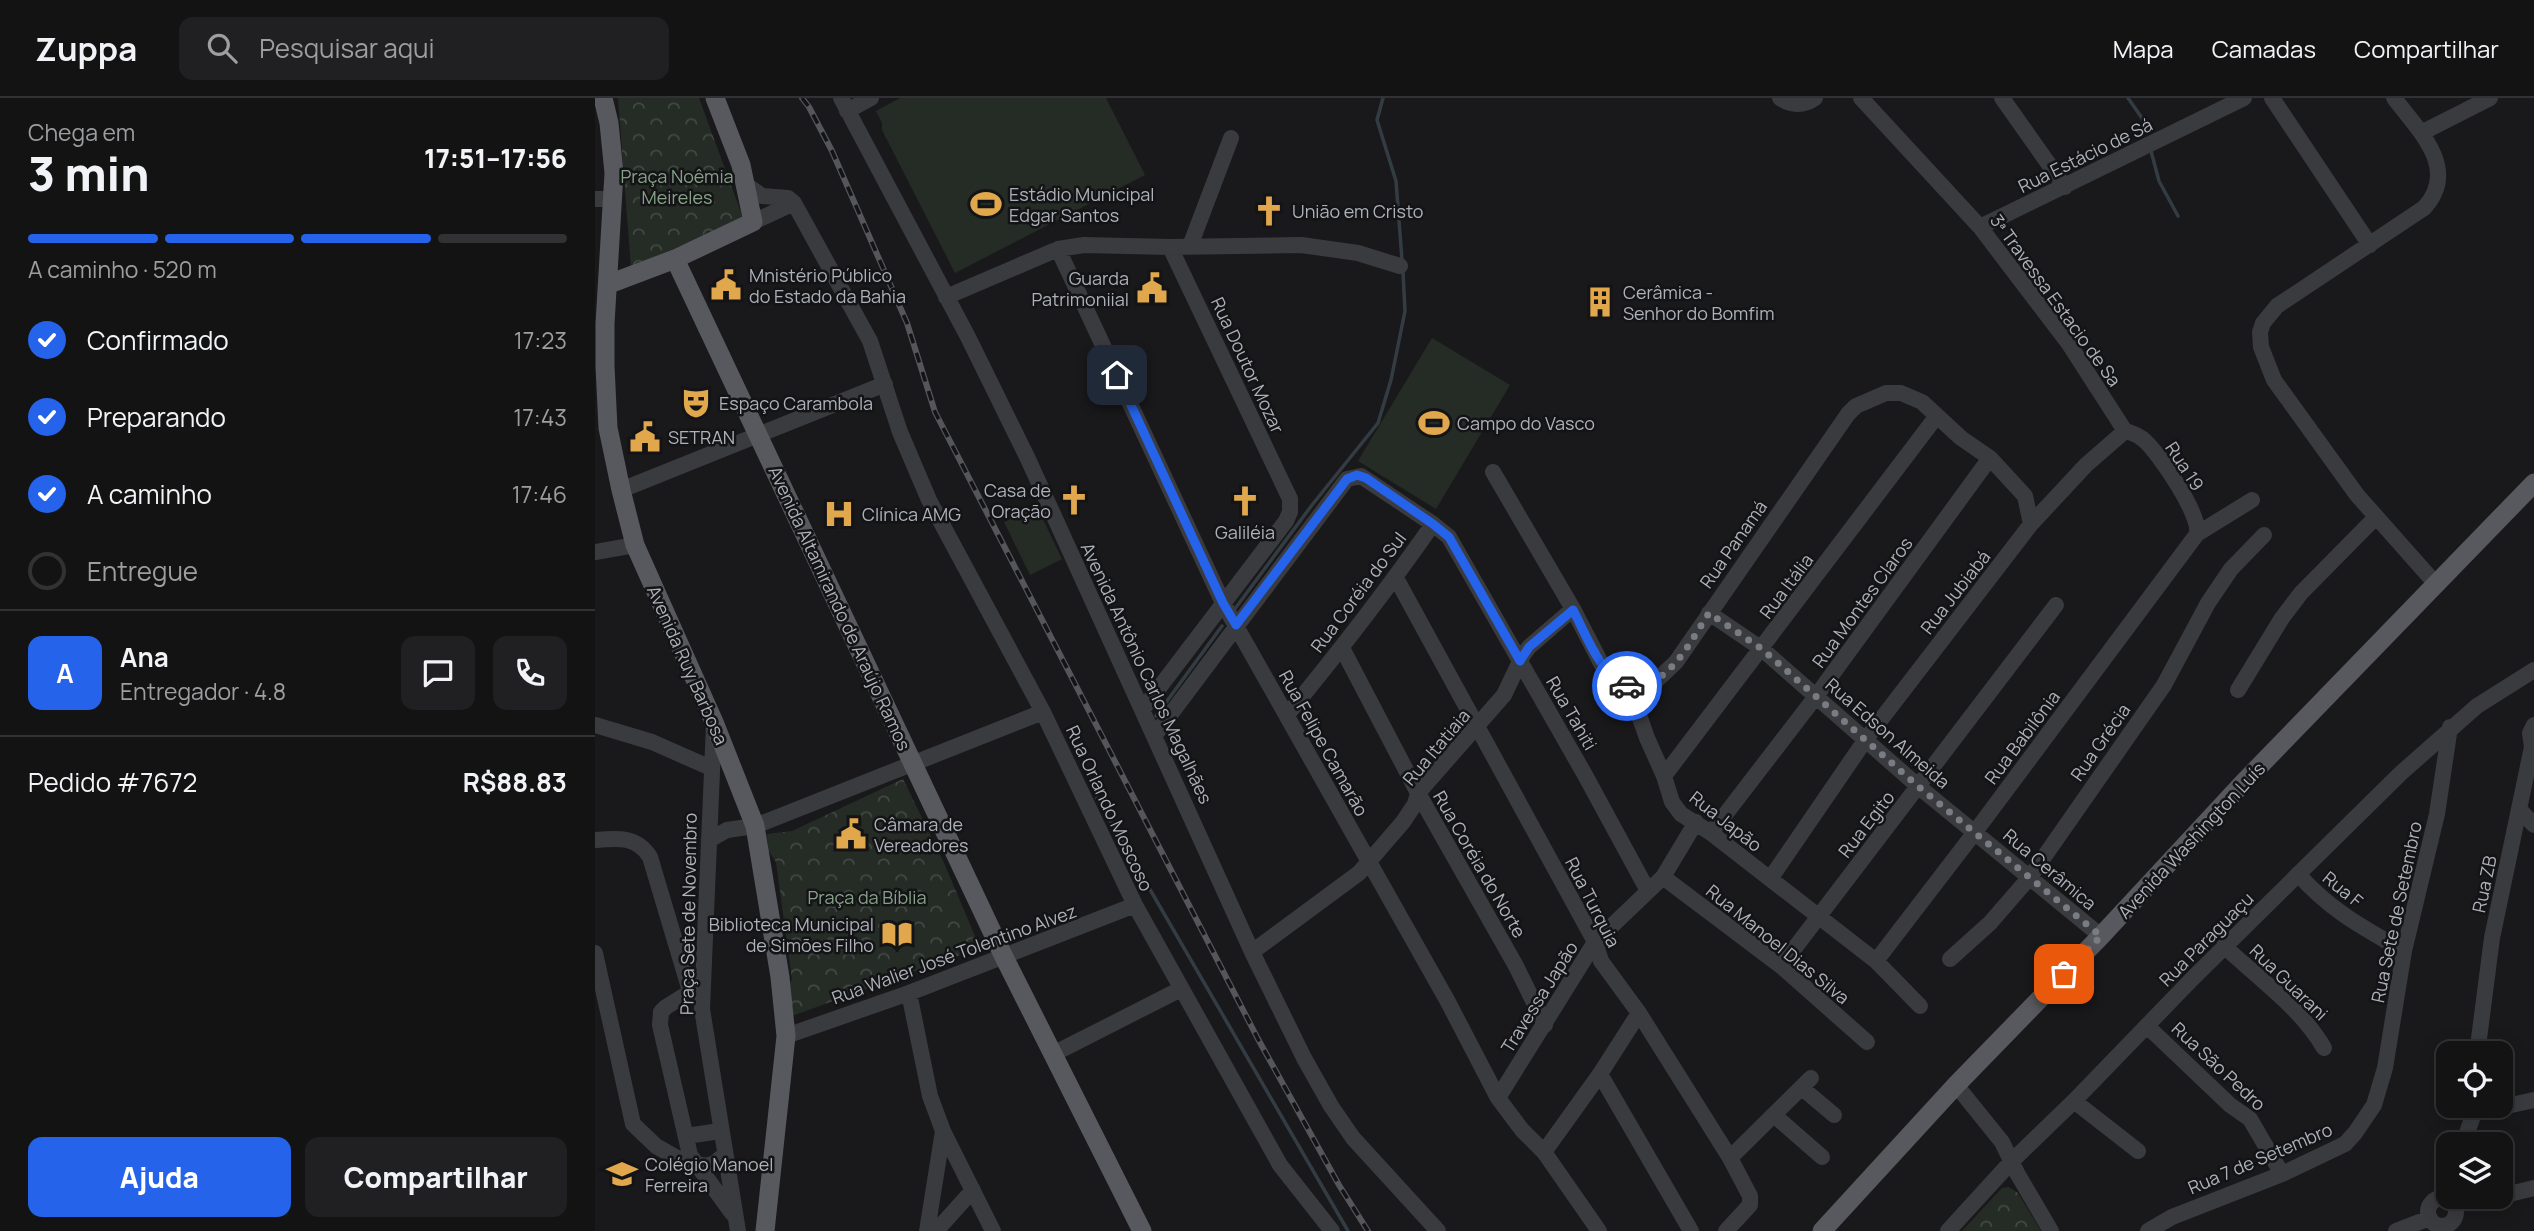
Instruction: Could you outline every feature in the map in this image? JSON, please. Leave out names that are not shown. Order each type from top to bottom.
[{"type":"main road","name":"Avenida Ruy Barbosa","points":[[603,98],[612,147],[604,199],[609,284],[604,347],[608,429],[635,545],[714,722],[755,827],[776,950],[786,1036],[765,1231]]},
{"type":"main road","points":[[609,284],[675,259],[753,222],[729,130],[715,98]]},
{"type":"main road","name":"Avenida Altamirando de Araújo Ramos","points":[[675,259],[1004,957],[1142,1231]]},
{"type":"main road","name":"Avenida Washington Luís","points":[[1822,1231],[1956,1085],[2435,583],[2532,490]]},
{"type":"street","name":"Avenida Antônio Carlos Magalhães","points":[[871,98],[844,105],[1028,459],[1252,952],[1304,1058],[1353,1138],[1438,1231]]},
{"type":"street","points":[[1780,98],[1785,102],[1801,104],[1815,98]]},
{"type":"street","name":"3ª Travessa Estacio de Sa","points":[[1861,98],[1980,227],[2069,344],[2125,431]]},
{"type":"street","points":[[2002,98],[2065,187]]},
{"type":"street","name":"Rua Estácio de Sá","points":[[1980,227],[2244,98]]},
{"type":"street","points":[[2272,98],[2369,245]]},
{"type":"street","points":[[2395,98],[2436,159],[2439,175],[2434,197],[2424,208],[2277,306],[2263,323],[2260,332],[2261,347],[2274,380],[2357,495],[2435,583]]},
{"type":"street","points":[[2421,133],[2490,98]]},
{"type":"street","points":[[1190,246],[1231,138]]},
{"type":"street","points":[[745,184],[762,196],[788,198],[795,203]]},
{"type":"street","points":[[753,222],[795,203]]},
{"type":"street","name":"Rua Orlando Moscoso","points":[[795,203],[870,341],[900,432],[929,500],[1043,712],[1135,905],[1280,1165],[1332,1231]]},
{"type":"street","points":[[946,297],[1058,249],[1084,245],[1301,245],[1358,253],[1399,265]]},
{"type":"street","name":"Rua Doutor Mozar","points":[[1170,247],[1290,499],[1290,512],[1286,521],[1223,603]]},
{"type":"street","name":"Rua Felipe Camarão","points":[[1058,249],[1223,603],[1447,1000],[1498,1098],[1522,1130],[1544,1152],[1599,1231]]},
{"type":"street","points":[[621,490],[885,384]]},
{"type":"street","name":"Rua Panamá","points":[[1629,687],[1647,684],[1667,673],[1856,406],[1886,393],[1901,393],[1922,402],[1936,417]]},
{"type":"street","points":[[595,414],[608,429]]},
{"type":"street","points":[[1936,417],[1990,458],[2025,496],[2031,524]]},
{"type":"street","name":"Rua Itália","points":[[1664,776],[1936,417]]},
{"type":"street","points":[[2031,524],[2086,465],[2125,431]]},
{"type":"street","name":"Rua 19","points":[[2125,431],[2144,439],[2162,462],[2191,510],[2198,525],[2197,534]]},
{"type":"street","name":"Rua Montes Claros","points":[[1711,833],[1817,695],[1990,458]]},
{"type":"street","points":[[1493,472],[1602,665],[1612,676],[1629,687]]},
{"type":"street","name":"Rua Tahiti","points":[[1236,625],[1347,479],[1357,475],[1366,478],[1449,537],[1649,891]]},
{"type":"street","points":[[2197,534],[2252,500]]},
{"type":"street","points":[[2238,691],[2282,618],[2301,593],[2376,517]]},
{"type":"street","name":"Rua Coréia do Sul","points":[[1287,715],[1396,578],[1433,524]]},
{"type":"street","name":"Rua Jubiabá","points":[[1770,879],[1866,739],[2031,524]]},
{"type":"street","name":"Rua Babilônia","points":[[1876,961],[2197,534]]},
{"type":"street","name":"Rua Grécia","points":[[1950,959],[1990,923],[2030,877],[2164,685],[2208,603],[2231,569],[2265,535]]},
{"type":"street","points":[[595,552],[635,545]]},
{"type":"street","name":"Rua Turquia","points":[[1396,578],[1595,942],[1601,961],[1639,1013],[1730,1158],[1750,1196],[1752,1203],[1726,1231]]},
{"type":"street","points":[[1143,709],[1223,603]]},
{"type":"street","name":"Rua Egito","points":[[1781,966],[2056,605]]},
{"type":"street","name":"Rua Itatiaia","points":[[1252,952],[1341,888],[1368,861],[1403,822],[1415,804],[1418,793],[1477,728],[1510,685],[1529,647],[1573,610]]},
{"type":"street","name":"Rua Edson Almeida","points":[[1709,613],[1762,649],[1919,787],[1975,832]]},
{"type":"street","points":[[1155,735],[1236,625]]},
{"type":"street","name":"Rua Coréia do Norte","points":[[1342,648],[1418,793],[1516,966],[1545,1025]]},
{"type":"street","name":"Rua Paraguaçu","points":[[1948,1231],[2011,1162],[2224,946],[2450,727],[2504,687],[2534,670]]},
{"type":"street","name":"Rua Japão","points":[[1629,687],[1672,802],[1681,814],[1711,833],[1876,961],[1920,1006]]},
{"type":"street","points":[[709,840],[727,830],[755,827],[1043,712]]},
{"type":"street","name":"Praça Sete de Novembro","points":[[714,722],[709,840],[696,988],[702,1009],[737,1224]]},
{"type":"street","points":[[595,725],[652,742],[711,768]]},
{"type":"street","name":"Rua ZB","points":[[2479,1041],[2492,938],[2533,748],[2530,733],[2534,725]]},
{"type":"street","name":"Rua Sete de Setembro","points":[[2374,1105],[2385,1068],[2405,951],[2437,814],[2450,727]]},
{"type":"street","points":[[2519,809],[2534,825]]},
{"type":"street","name":"Travessa Japão","points":[[1498,1098],[1595,942],[1663,877],[1696,822]]},
{"type":"street","name":"Rua Cerâmica","points":[[1975,832],[2101,936]]},
{"type":"street","points":[[595,840],[615,838],[637,842],[650,857],[696,988],[666,1007],[659,1019],[685,1136],[690,1155],[737,1224]]},
{"type":"street","name":"Rua F","points":[[2298,874],[2335,910],[2405,951]]},
{"type":"street","name":"Rua Manoel Dias Silva","points":[[1663,877],[1781,966],[1867,1042]]},
{"type":"street","name":"Rua Walier José Tolentino Alvez","points":[[786,1036],[909,993],[1135,905]]},
{"type":"street","name":"Rua Guarani","points":[[2224,946],[2314,1030],[2324,1048]]},
{"type":"street","points":[[595,953],[633,1124],[668,1154],[696,1165],[711,1165],[724,1154]]},
{"type":"street","points":[[1053,1054],[1181,989]]},
{"type":"street","points":[[909,993],[924,1075],[943,1131],[993,1231]]},
{"type":"street","points":[[1544,1152],[1600,1074],[1639,1013]]},
{"type":"street","name":"Rua São Pedro","points":[[2147,1026],[2230,1105],[2250,1119],[2282,1174]]},
{"type":"street","points":[[1600,1074],[1691,1231]]},
{"type":"street","points":[[1730,1158],[1806,1083],[1834,1115]]},
{"type":"street","points":[[1956,1085],[1994,1130],[2051,1231]]},
{"type":"street","points":[[2513,1104],[2534,1100]]},
{"type":"street","points":[[2074,1101],[2138,1151]]},
{"type":"street","name":"Rua 7 de Setembro","points":[[2148,1231],[2181,1213],[2282,1174],[2344,1144],[2374,1105]]},
{"type":"street","points":[[1775,1116],[1822,1157]]},
{"type":"street","points":[[685,1136],[720,1131]]},
{"type":"street","points":[[926,1231],[943,1131]]},
{"type":"street","points":[[2513,1194],[2534,1188]]},
{"type":"street","points":[[936,1231],[973,1190]]},
{"type":"street","points":[[2436,1201],[2430,1207],[2430,1217],[2438,1225],[2449,1228],[2456,1214],[2454,1209]]},
{"type":"street","points":[[2396,1231],[2430,1217]]},
{"type":"green space","name":"Praça Noêmia Meireles","points":[[618,98],[699,98],[743,218],[631,268]]},
{"type":"green space","name":"Estádio Municipal Edgar Santos","points":[[900,98],[1106,98],[1145,175],[955,273],[882,130],[882,123],[876,111]]},
{"type":"green space","name":"Campo do Vasco","points":[[1432,338],[1510,385],[1436,509],[1358,461]]},
{"type":"green space","points":[[1037,507],[1062,559],[1030,575],[1004,522]]},
{"type":"green space","name":"Praça da Bíblia","points":[[903,779],[944,863],[980,948],[789,1017],[784,999],[792,979],[776,862],[768,850],[767,834],[792,831]]},
{"type":"green space","points":[[2009,1187],[2018,1193],[2041,1231],[1962,1231],[2002,1188]]},
{"type":"waterway","points":[[1383,98],[1377,120],[1396,181],[1402,260]]},
{"type":"waterway","points":[[2128,98],[2151,131]]},
{"type":"waterway","points":[[2151,151],[2159,181],[2178,216]]},
{"type":"waterway","points":[[1234,610],[1312,505],[1378,423],[1391,380],[1405,311],[1403,272]]},
{"type":"waterway","points":[[1156,716],[1222,626]]},
{"type":"waterway","points":[[1097,798],[1348,1231]]},
{"type":"railway","points":[[802,98],[832,151],[907,323],[935,412],[1258,1039],[1339,1185],[1368,1231]]},
{"type":"way so far","points":[[1627,686],[1647,684],[1667,673],[1709,613],[1762,649],[1919,787],[2101,936],[2064,974]]},
{"type":"place","name":"Estádio Municipal Edgar Santos","points":[[986,204]]},
{"type":"place","name":"União em Cristo","points":[[1269,211]]},
{"type":"place","name":"Mnistério Público do Estado da Bahia","points":[[726,285]]},
{"type":"place","name":"Guarda Patrimoniial","points":[[1152,288]]},
{"type":"place","name":"Cerâmica - Senhor do Bomfim","points":[[1600,302]]},
{"type":"place","name":"Espaço Carambola","points":[[696,403]]},
{"type":"place","name":"Campo do Vasco","points":[[1434,423]]},
{"type":"place","name":"SETRAN","points":[[645,437]]},
{"type":"place","name":"Casa de Oração","points":[[1074,500]]},
{"type":"place","name":"Galiléia","points":[[1245,501]]},
{"type":"place","name":"Clínica AMG","points":[[839,514]]},
{"type":"place","name":"Câmara de Vereadores","points":[[851,834]]},
{"type":"place","name":"Biblioteca Municipal de Simões Filho","points":[[897,934]]},
{"type":"place","name":"Colégio Manoel Ferreira","points":[[622,1174]]},
{"type":"route","points":[[1117,375],[1223,603],[1236,625],[1347,479],[1357,475],[1366,478],[1449,537],[1520,661],[1529,647],[1573,610],[1602,665],[1627,686]]}]
